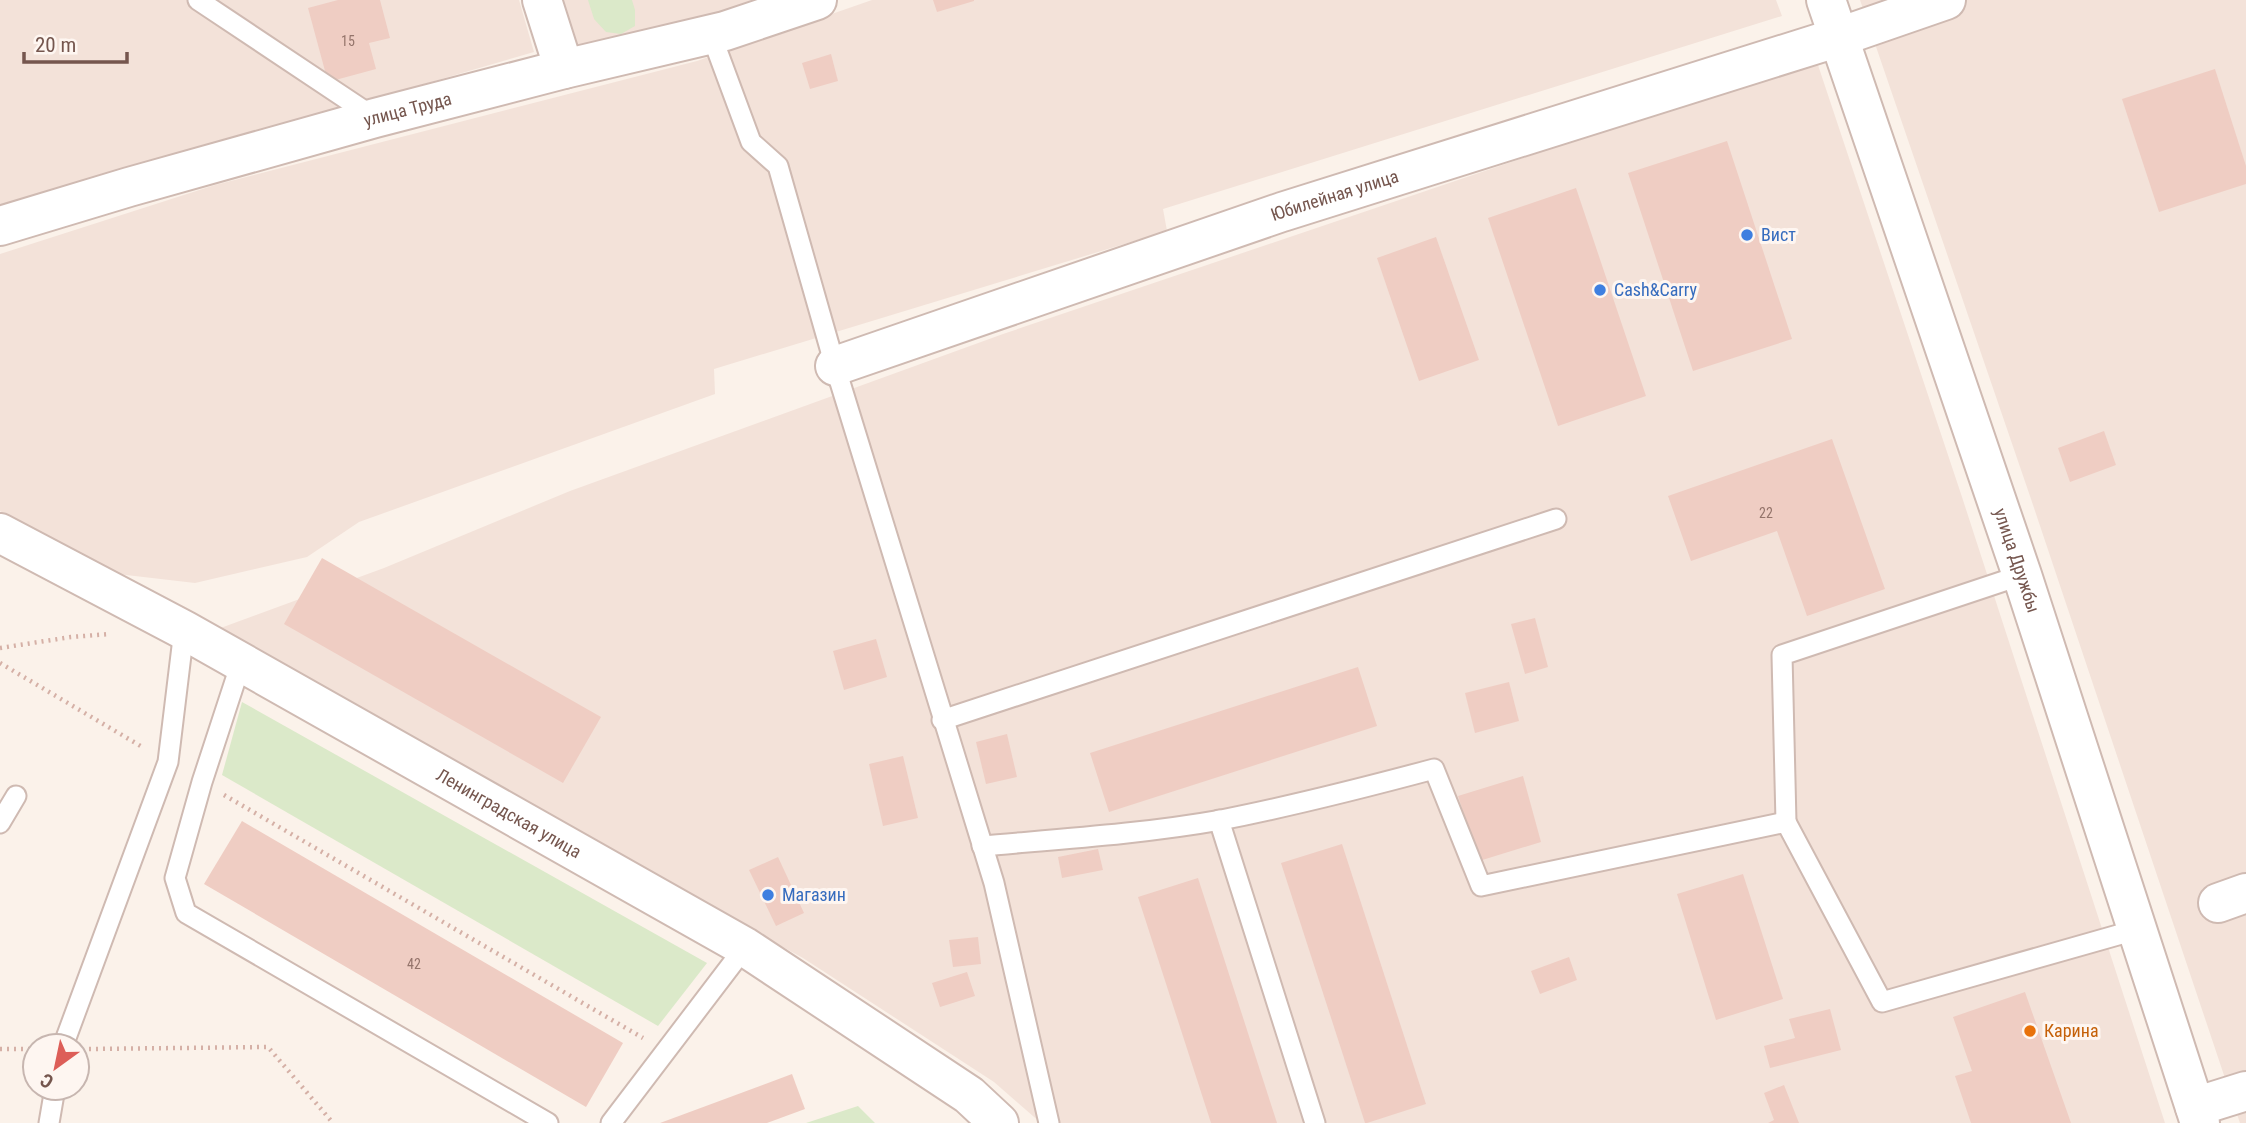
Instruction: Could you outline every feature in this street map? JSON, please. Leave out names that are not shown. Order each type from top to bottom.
[{"type":"street","points":[[542,0],[564,69]]},
{"type":"street","name":"улица Труда","points":[[0,226],[375,118],[726,31],[817,0]]},
{"type":"street","name":"улица Дружбы","points":[[1826,0],[2022,575],[2139,929],[2195,1118]]},
{"type":"street","name":"Юбилейная улица","points":[[835,366],[1282,212],[1839,37],[1946,0]]},
{"type":"street","name":"Ленинградская улица","points":[[0,533],[184,629],[745,947],[969,1095],[999,1123]]},
{"type":"street","points":[[2195,1118],[2246,1091]]},
{"type":"lane","points":[[198,0],[375,118]]},
{"type":"lane","points":[[711,34],[751,142],[778,166],[835,366],[994,883],[1049,1123]]},
{"type":"lane","points":[[942,720],[1556,519]]},
{"type":"lane","points":[[2022,575],[1782,655],[1786,822],[1882,1002],[2139,929]]},
{"type":"lane","points":[[68,1032],[168,762],[184,629]]},
{"type":"lane","points":[[241,663],[202,782],[175,878],[186,913],[548,1123]]},
{"type":"lane","points":[[982,846],[1132,832],[1219,820],[1328,797],[1434,769],[1481,886],[1786,822]]},
{"type":"lane","points":[[0,823],[16,796]]},
{"type":"lane","points":[[1219,820],[1315,1123]]},
{"type":"lane","points":[[611,1123],[745,947]]},
{"type":"lane","points":[[49,1123],[53,1102]]},
{"type":"path","points":[[0,648],[71,637],[121,634]]},
{"type":"path","points":[[0,663],[168,762]]},
{"type":"path","points":[[202,782],[665,1051]]},
{"type":"path","points":[[91,1049],[268,1047],[333,1123]]},
{"type":"path","points":[[0,1049],[21,1049]]},
{"type":"shaded area","points":[[0,0],[519,0],[534,52],[0,208]]},
{"type":"shaded area","points":[[562,0],[763,0],[578,50]]},
{"type":"shaded area","points":[[872,0],[1776,0],[1782,16],[1163,209],[1167,231],[714,369],[715,394],[359,522],[307,557],[195,583],[109,573],[0,511],[0,254],[215,185],[697,61]]},
{"type":"shaded area","points":[[1860,0],[2246,0],[2246,1123],[2240,1123]]},
{"type":"shaded area","points":[[1816,59],[1962,497],[2165,1123],[1041,1123],[994,1082],[803,958],[207,633],[384,568],[570,491],[1003,334]]},
{"type":"green space","points":[[588,0],[632,0],[635,26],[621,34],[606,32],[594,19]]},
{"type":"green space","points":[[242,702],[707,963],[658,1026],[222,775]]},
{"type":"green space","points":[[858,1106],[875,1123],[806,1123]]},
{"type":"building","points":[[338,0],[380,0],[390,38],[369,43],[376,69],[328,82],[308,8]]},
{"type":"building","points":[[933,0],[974,0],[974,1],[937,12]]},
{"type":"building","points":[[831,54],[838,81],[810,89],[802,63]]},
{"type":"building","points":[[2215,69],[2246,166],[2246,184],[2159,212],[2122,99]]},
{"type":"building","points":[[1727,141],[1792,339],[1693,371],[1628,173]]},
{"type":"building","points":[[1576,188],[1646,396],[1558,426],[1488,218]]},
{"type":"building","points":[[1436,237],[1479,360],[1419,381],[1377,258]]},
{"type":"building","points":[[2104,431],[2116,465],[2070,482],[2058,448]]},
{"type":"building","points":[[1832,439],[1885,589],[1807,616],[1777,531],[1691,561],[1668,496]]},
{"type":"building","points":[[322,558],[601,717],[563,783],[284,624]]},
{"type":"building","points":[[1535,618],[1548,667],[1525,674],[1511,624]]},
{"type":"building","points":[[876,639],[887,677],[844,690],[833,651]]},
{"type":"building","points":[[1358,667],[1377,726],[1109,812],[1090,753]]},
{"type":"building","points":[[1509,682],[1519,721],[1475,733],[1465,693]]},
{"type":"building","points":[[1007,734],[1017,777],[986,784],[976,742]]},
{"type":"building","points":[[903,756],[918,818],[883,826],[869,764]]},
{"type":"building","points":[[1523,776],[1541,842],[1479,861],[1458,796]]},
{"type":"building","points":[[242,821],[623,1043],[586,1107],[204,884]]},
{"type":"building","points":[[1342,844],[1426,1104],[1367,1123],[1281,863]]},
{"type":"building","points":[[1098,849],[1103,870],[1062,878],[1058,857]]},
{"type":"building","points":[[778,857],[804,913],[776,926],[749,870]]},
{"type":"building","points":[[1743,874],[1783,999],[1716,1020],[1677,894]]},
{"type":"building","points":[[1198,878],[1277,1123],[1211,1123],[1138,897]]},
{"type":"building","points":[[978,937],[981,964],[953,967],[949,940]]},
{"type":"building","points":[[1569,957],[1577,980],[1540,994],[1531,971]]},
{"type":"building","points":[[967,972],[975,996],[940,1007],[932,983]]},
{"type":"building","points":[[2025,992],[2071,1123],[1971,1123],[1955,1076],[1972,1071],[1953,1017]]},
{"type":"building","points":[[1830,1009],[1841,1050],[1770,1068],[1764,1046],[1795,1038],[1789,1019]]},
{"type":"building","points":[[792,1074],[805,1109],[767,1123],[660,1123]]},
{"type":"building","points":[[1784,1085],[1799,1123],[1768,1123],[1774,1120],[1764,1093]]},
{"type":"place","name":"Вист","points":[[1747,235]]},
{"type":"place","name":"Cash&Carry","points":[[1600,290]]},
{"type":"place","name":"Магазин","points":[[768,895]]},
{"type":"place","name":"Карина","points":[[2030,1031]]}]
